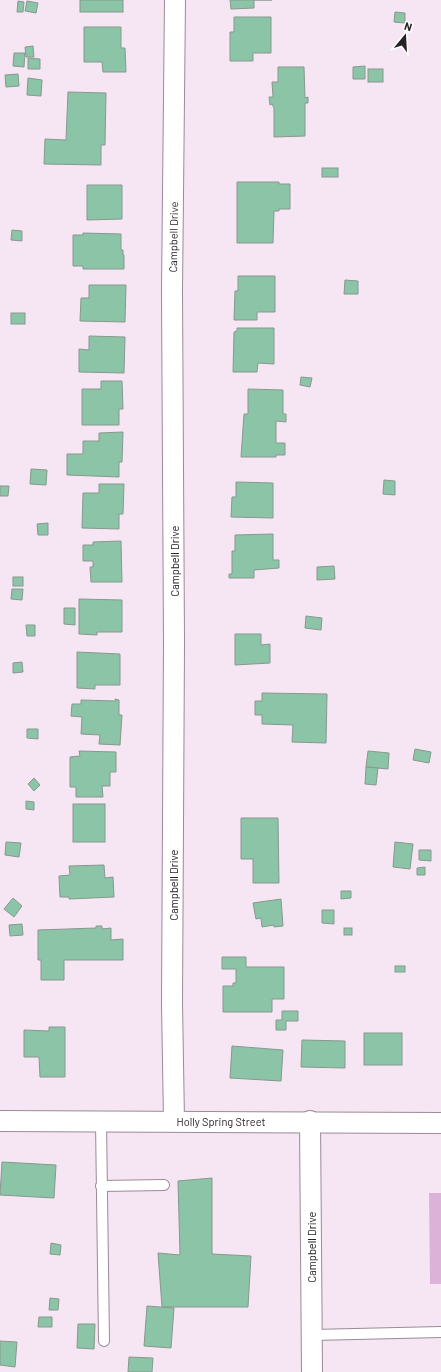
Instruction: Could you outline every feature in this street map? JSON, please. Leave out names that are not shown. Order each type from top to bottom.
[{"type":"street","name":"Campbell Drive","points":[[174,1121],[172,1003],[174,643],[172,291],[175,0]]},
{"type":"street","name":"Holly Spring Street","points":[[0,1121],[310,1121],[441,1123]]},
{"type":"street","name":"Campbell Drive","points":[[310,1121],[312,1372]]},
{"type":"lane","points":[[101,1121],[104,1341]]},
{"type":"lane","points":[[102,1186],[164,1185]]},
{"type":"lane","points":[[312,1335],[441,1332]]},
{"type":"shaded area","points":[[429,1193],[441,1193],[441,1284],[430,1284]]},
{"type":"building","points":[[80,0],[123,0],[123,12],[80,12]]},
{"type":"building","points":[[230,0],[254,0],[254,8],[231,9]]},
{"type":"building","points":[[18,1],[24,2],[23,12],[17,12]]},
{"type":"building","points":[[27,1],[38,3],[36,13],[25,11]]},
{"type":"building","points":[[395,12],[405,13],[405,23],[394,22]]},
{"type":"building","points":[[234,17],[271,17],[271,53],[253,53],[253,61],[230,61],[230,32],[234,32]]},
{"type":"building","points":[[84,27],[121,27],[121,48],[125,48],[126,72],[103,72],[102,62],[84,62]]},
{"type":"building","points":[[33,46],[34,57],[26,57],[25,47]]},
{"type":"building","points":[[14,53],[25,53],[24,67],[13,66]]},
{"type":"building","points":[[28,58],[40,59],[40,69],[28,69]]},
{"type":"building","points":[[365,66],[365,79],[353,79],[353,67]]},
{"type":"building","points":[[278,67],[304,67],[305,98],[308,97],[308,103],[305,103],[305,136],[274,137],[274,108],[272,104],[270,105],[269,97],[273,97],[272,82],[278,82]]},
{"type":"building","points":[[368,69],[383,69],[383,82],[368,82]]},
{"type":"building","points":[[18,74],[19,86],[6,87],[5,75]]},
{"type":"building","points":[[28,78],[42,80],[41,96],[27,95]]},
{"type":"building","points":[[68,92],[106,93],[105,145],[101,145],[101,165],[44,164],[45,139],[66,140]]},
{"type":"building","points":[[322,168],[338,168],[338,177],[322,177]]},
{"type":"building","points":[[237,182],[279,182],[279,184],[290,184],[290,209],[279,209],[279,211],[274,211],[273,243],[237,243]]},
{"type":"building","points":[[87,185],[122,185],[122,219],[87,220]]},
{"type":"building","points":[[12,230],[22,231],[22,241],[11,240]]},
{"type":"building","points":[[83,233],[121,234],[121,250],[123,250],[124,255],[124,269],[83,269],[83,266],[73,266],[73,235],[83,235]]},
{"type":"building","points":[[238,276],[275,276],[275,312],[257,312],[257,320],[234,320],[235,291],[238,291]]},
{"type":"building","points":[[345,280],[358,281],[358,294],[344,294]]},
{"type":"building","points":[[89,285],[126,285],[125,322],[80,321],[81,298],[89,298]]},
{"type":"building","points":[[11,313],[25,313],[25,324],[11,324]]},
{"type":"building","points":[[237,328],[274,328],[274,364],[258,363],[257,372],[233,372],[234,332],[237,331]]},
{"type":"building","points":[[89,336],[125,337],[124,373],[79,372],[79,349],[89,350]]},
{"type":"building","points":[[301,377],[312,378],[310,387],[300,385]]},
{"type":"building","points":[[101,381],[122,381],[123,409],[119,409],[119,425],[82,425],[82,389],[101,389]]},
{"type":"building","points":[[248,389],[283,390],[283,414],[286,414],[286,422],[276,421],[276,443],[285,443],[285,455],[276,455],[276,457],[241,457],[244,414],[248,414]]},
{"type":"building","points":[[123,432],[122,462],[119,462],[119,477],[67,475],[67,454],[83,454],[83,441],[99,441],[99,433]]},
{"type":"building","points":[[31,469],[47,470],[46,485],[30,484]]},
{"type":"building","points":[[384,480],[395,481],[395,495],[383,494]]},
{"type":"building","points":[[236,482],[273,483],[273,518],[231,517],[232,497],[236,497]]},
{"type":"building","points":[[99,484],[124,484],[123,514],[119,514],[119,529],[82,528],[83,493],[99,493]]},
{"type":"building","points":[[0,486],[9,486],[8,496],[0,496]]},
{"type":"building","points":[[48,523],[48,535],[38,535],[37,524]]},
{"type":"building","points":[[273,534],[273,560],[279,560],[279,568],[254,570],[254,578],[229,578],[229,574],[232,574],[232,551],[235,551],[235,535]]},
{"type":"building","points":[[121,541],[122,582],[91,582],[90,567],[93,567],[93,561],[83,561],[83,545],[93,545],[93,542]]},
{"type":"building","points":[[334,566],[335,579],[317,580],[317,567]]},
{"type":"building","points":[[13,577],[23,577],[23,586],[13,586]]},
{"type":"building","points":[[12,589],[23,589],[22,600],[11,599]]},
{"type":"building","points":[[79,599],[122,600],[122,632],[97,632],[97,635],[79,634]]},
{"type":"building","points":[[64,608],[75,608],[75,625],[64,624]]},
{"type":"building","points":[[306,616],[322,618],[321,630],[305,628]]},
{"type":"building","points":[[26,625],[35,625],[35,636],[27,636]]},
{"type":"building","points":[[235,634],[261,634],[261,645],[270,644],[270,663],[235,665]]},
{"type":"building","points":[[77,652],[120,654],[120,685],[95,685],[95,689],[77,688]]},
{"type":"building","points":[[22,662],[23,672],[13,673],[13,663]]},
{"type":"building","points":[[262,693],[327,694],[326,743],[292,742],[293,725],[262,724],[262,715],[255,715],[255,701],[262,701]]},
{"type":"building","points":[[115,699],[119,700],[119,715],[122,715],[120,745],[99,744],[100,735],[81,734],[82,717],[71,716],[72,704],[81,704],[81,700],[116,701]]},
{"type":"building","points":[[27,729],[38,729],[38,739],[27,738]]},
{"type":"building","points":[[415,749],[431,752],[429,763],[413,760]]},
{"type":"building","points":[[79,751],[116,752],[116,772],[110,772],[110,786],[102,786],[103,797],[76,797],[76,787],[70,787],[70,757],[80,756]]},
{"type":"building","points":[[368,751],[389,753],[388,769],[366,767]]},
{"type":"building","points":[[366,767],[378,768],[376,785],[365,784]]},
{"type":"building","points":[[34,778],[40,785],[34,791],[28,784]]},
{"type":"building","points":[[26,801],[34,802],[34,810],[26,809]]},
{"type":"building","points":[[73,804],[105,804],[105,842],[73,842]]},
{"type":"building","points":[[241,818],[278,818],[279,883],[253,883],[253,859],[241,859]]},
{"type":"building","points":[[6,842],[21,843],[19,857],[5,855]]},
{"type":"building","points":[[395,842],[413,844],[410,869],[393,867]]},
{"type":"building","points":[[419,850],[431,850],[431,861],[419,860]]},
{"type":"building","points":[[104,865],[105,878],[113,877],[114,897],[69,899],[69,897],[60,897],[59,876],[70,875],[69,866]]},
{"type":"building","points":[[425,867],[425,875],[417,875],[417,868]]},
{"type":"building","points":[[341,891],[351,891],[351,898],[341,899]]},
{"type":"building","points":[[13,898],[22,906],[14,917],[4,909]]},
{"type":"building","points":[[281,899],[283,926],[274,927],[274,925],[262,927],[261,918],[256,919],[253,903]]},
{"type":"building","points":[[322,910],[334,910],[334,924],[322,923]]},
{"type":"building","points":[[22,924],[23,935],[10,936],[9,925]]},
{"type":"building","points":[[96,926],[102,926],[102,929],[111,928],[111,940],[123,939],[123,960],[64,960],[64,980],[41,980],[41,960],[38,960],[38,930],[96,928]]},
{"type":"building","points":[[344,928],[352,928],[352,935],[344,935]]},
{"type":"building","points":[[222,957],[246,957],[246,967],[284,967],[284,999],[272,999],[272,1012],[223,1012],[223,986],[233,986],[233,983],[236,983],[236,969],[222,969]]},
{"type":"building","points":[[395,966],[405,966],[405,972],[395,972]]},
{"type":"building","points":[[282,1011],[298,1011],[298,1021],[286,1021],[286,1030],[276,1030],[276,1020],[282,1020]]},
{"type":"building","points":[[49,1027],[65,1027],[65,1077],[40,1077],[39,1057],[24,1057],[24,1030],[49,1031]]},
{"type":"building","points":[[364,1033],[402,1033],[402,1065],[364,1065]]},
{"type":"building","points":[[302,1040],[345,1041],[345,1068],[301,1067]]},
{"type":"building","points":[[232,1046],[283,1050],[281,1081],[230,1078]]},
{"type":"building","points":[[2,1162],[56,1165],[54,1198],[0,1195]]},
{"type":"building","points":[[212,1178],[212,1254],[251,1256],[248,1307],[162,1307],[158,1253],[180,1255],[178,1181]]},
{"type":"building","points":[[51,1243],[61,1245],[60,1255],[50,1254]]},
{"type":"building","points":[[50,1298],[59,1299],[58,1310],[49,1310]]},
{"type":"building","points":[[147,1306],[174,1308],[171,1348],[144,1346]]},
{"type":"building","points":[[39,1317],[52,1317],[52,1327],[38,1327]]},
{"type":"building","points":[[78,1324],[95,1324],[94,1349],[77,1348]]},
{"type":"building","points":[[0,1341],[17,1342],[15,1367],[0,1365]]},
{"type":"building","points":[[129,1357],[153,1358],[152,1372],[128,1372]]}]
